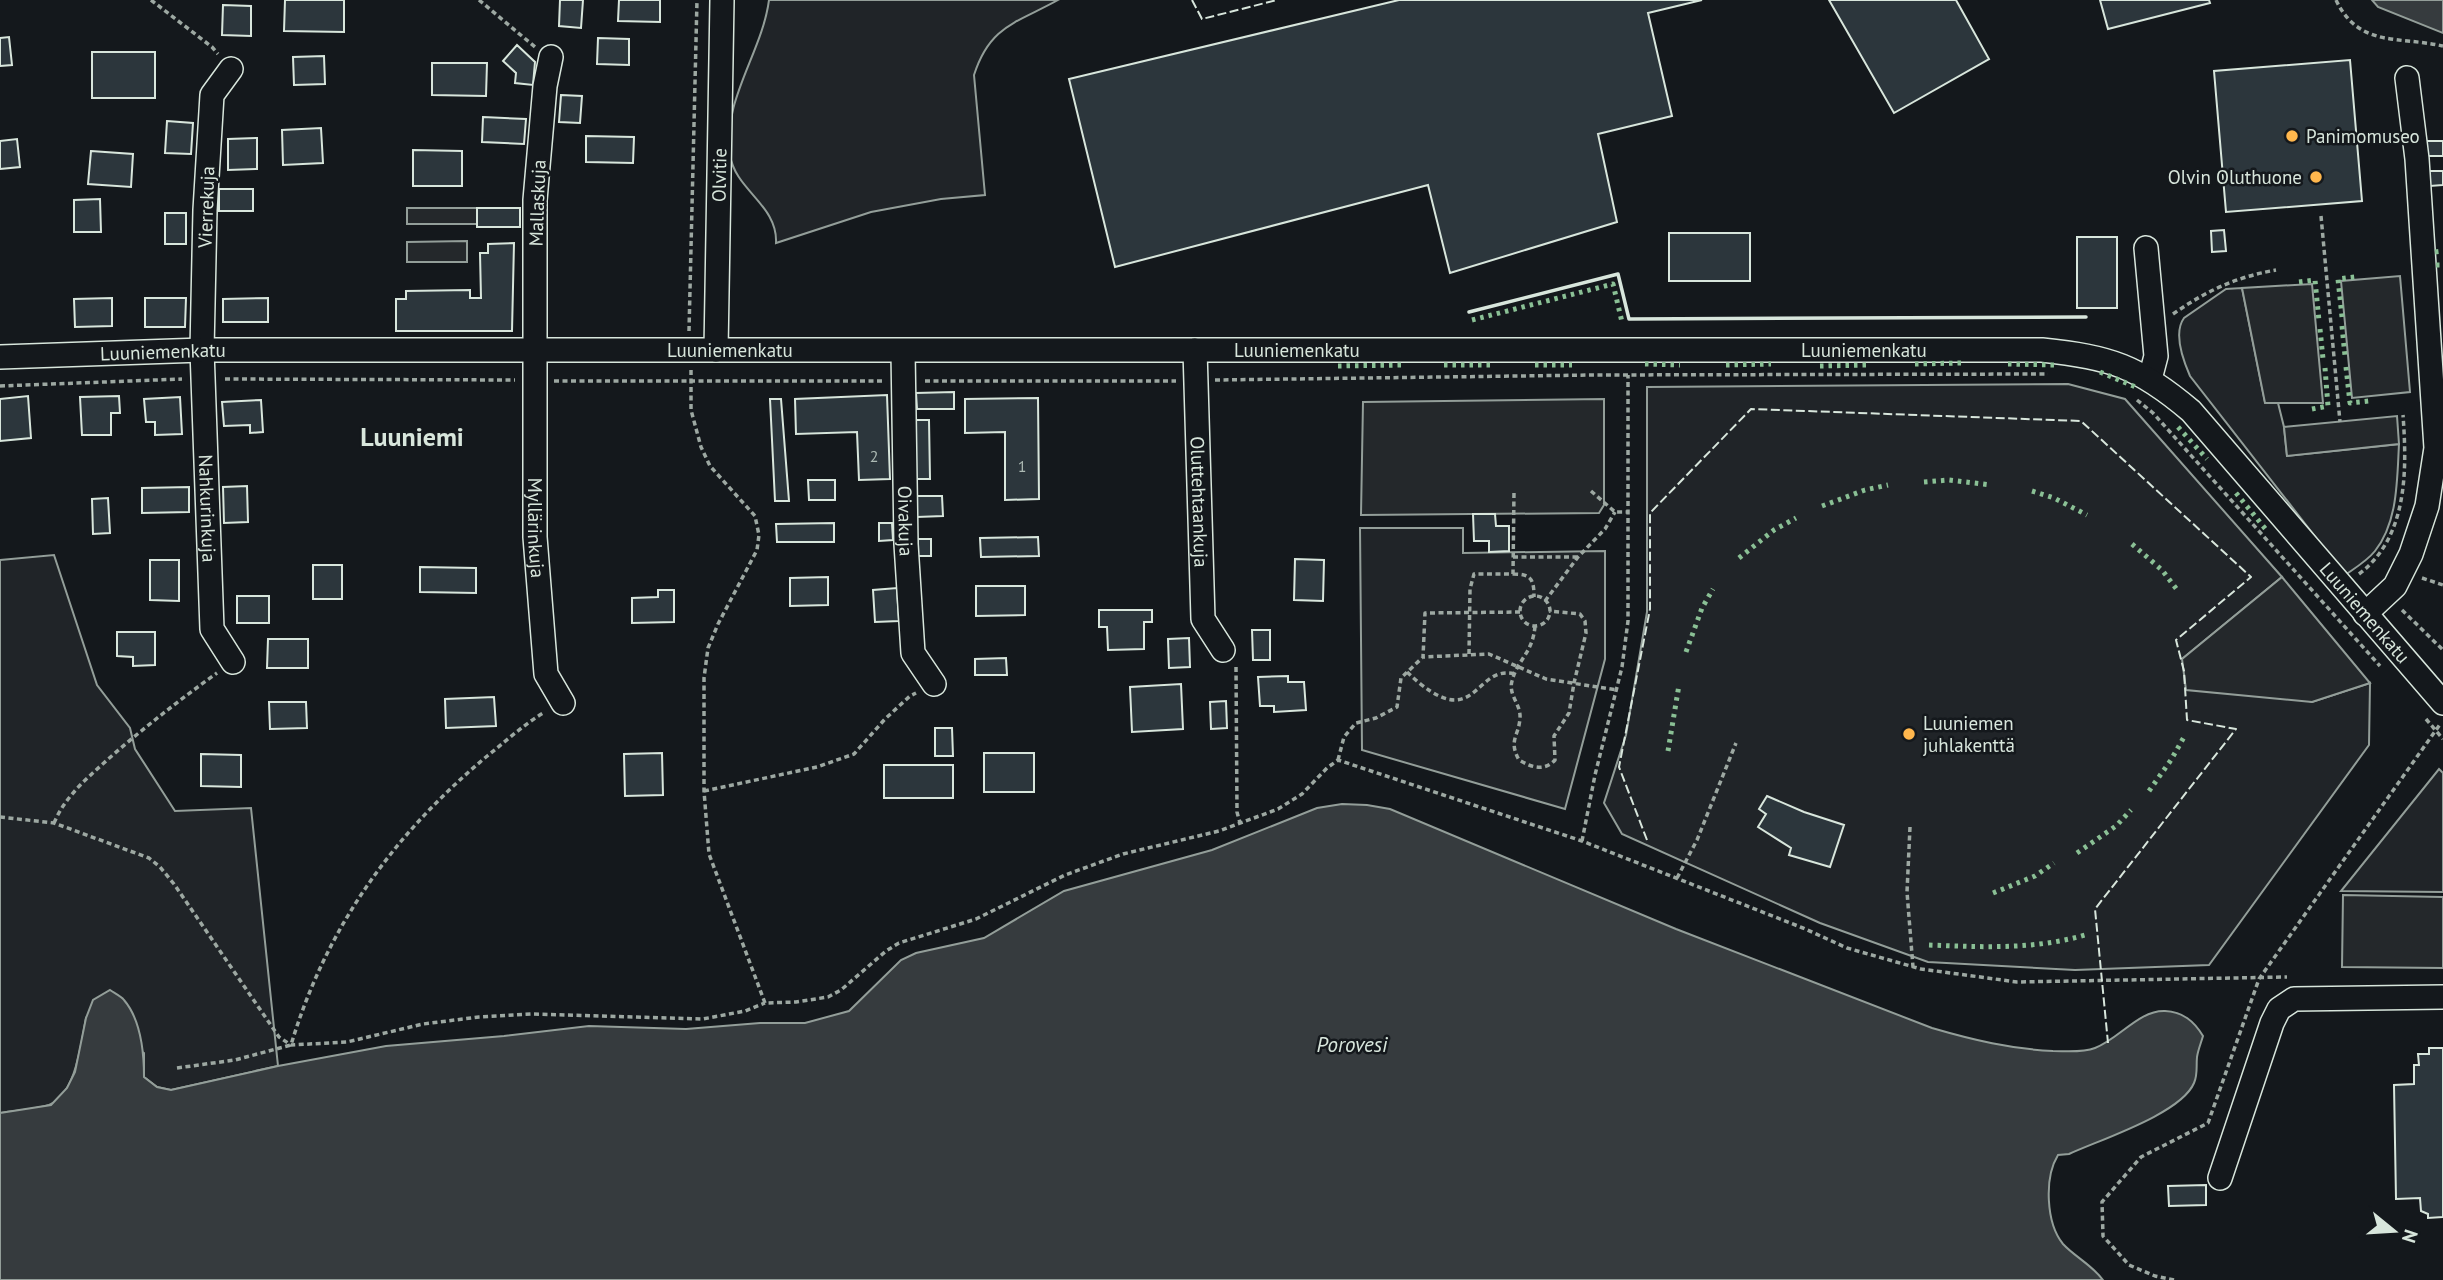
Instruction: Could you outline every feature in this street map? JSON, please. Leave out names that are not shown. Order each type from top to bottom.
[{"type":"street","name":"Olvitie","points":[[716,350],[722,0]]},
{"type":"street","name":"Mallaskuja","points":[[534,351],[535,200],[545,86],[551,57]]},
{"type":"street","name":"Vierrekuja","points":[[202,350],[205,210],[212,95],[230,69]]},
{"type":"street","points":[[2365,614],[2387,595],[2402,573],[2418,536],[2427,506],[2436,448],[2417,159],[2407,78]]},
{"type":"street","points":[[2146,248],[2156,356],[2150,379]]},
{"type":"street","name":"Luuniemenkatu","points":[[0,357],[202,350],[2042,350],[2070,353],[2118,363],[2162,386],[2191,411],[2365,614],[2435,711]]},
{"type":"street","name":"Nahkurinkuja","points":[[202,350],[212,629],[233,662]]},
{"type":"street","name":"Oluttehtaankuja","points":[[1195,350],[1203,619],[1223,649]]},
{"type":"street","name":"Myllärinkuja","points":[[534,351],[536,551],[546,674],[562,703]]},
{"type":"street","name":"Oivakuja","points":[[903,351],[906,544],[913,653],[934,684]]},
{"type":"street","points":[[2220,1178],[2279,1009],[2294,999],[2443,997]]},
{"type":"path","points":[[151,0],[212,47],[230,69]]},
{"type":"path","points":[[479,0],[521,37],[551,57]]},
{"type":"path","points":[[690,351],[697,0]]},
{"type":"path","points":[[2336,0],[2350,21],[2370,35],[2443,46]]},
{"type":"path","points":[[2321,216],[2340,422]]},
{"type":"path","points":[[2154,327],[2184,306],[2224,284],[2244,275],[2276,270]]},
{"type":"path","points":[[547,381],[1197,381],[1628,375],[2053,374]]},
{"type":"path","points":[[1582,841],[1595,775],[1617,690],[1628,621],[1628,375]]},
{"type":"path","points":[[0,386],[188,379]]},
{"type":"path","points":[[219,379],[516,380]]},
{"type":"path","points":[[691,394],[695,429],[710,466],[755,516],[759,535],[757,551],[708,648],[704,678],[704,790],[709,854],[765,1003]]},
{"type":"path","points":[[2132,397],[2153,413],[2383,670]]},
{"type":"path","points":[[2353,579],[2379,556],[2392,534],[2404,477],[2403,415]]},
{"type":"path","points":[[1513,574],[1514,491]]},
{"type":"path","points":[[1591,491],[1615,512],[1628,512]]},
{"type":"path","points":[[1545,601],[1578,557],[1605,529],[1615,512]]},
{"type":"path","points":[[1513,557],[1578,557]]},
{"type":"path","points":[[1469,654],[1470,589],[1475,575],[1524,574],[1532,578],[1534,597]]},
{"type":"path","points":[[2414,576],[2443,585]]},
{"type":"path","points":[[2387,595],[2443,650]]},
{"type":"path","points":[[1534,597],[1545,601],[1549,611],[1546,621],[1535,626],[1524,621],[1520,612],[1522,603],[1534,597]]},
{"type":"path","points":[[1535,626],[1534,640],[1515,674],[1511,694],[1520,713],[1514,734],[1514,752],[1519,760],[1534,767],[1550,765],[1555,760],[1553,736],[1569,713],[1586,633],[1585,621],[1580,614],[1549,611]]},
{"type":"path","points":[[1423,657],[1425,613],[1520,612]]},
{"type":"path","points":[[1223,649],[1236,662],[1237,812],[1240,823]]},
{"type":"path","points":[[177,1068],[235,1060],[291,1045],[346,1042],[423,1024],[479,1017],[532,1014],[703,1019],[745,1011],[765,1003],[828,997],[841,990],[899,943],[976,919],[1065,875],[1123,853],[1219,831],[1278,809],[1302,794],[1338,760],[1344,737],[1356,723],[1376,718],[1397,707],[1401,678],[1423,657],[1489,654],[1546,679],[1617,690]]},
{"type":"path","points":[[54,823],[60,808],[69,797],[136,734],[233,662]]},
{"type":"path","points":[[1407,672],[1436,696],[1448,700],[1472,695],[1499,673],[1515,674]]},
{"type":"path","points":[[704,790],[817,767],[854,754],[884,719],[910,696],[934,684]]},
{"type":"path","points":[[291,1045],[325,955],[360,894],[392,849],[465,775],[522,728],[562,703]]},
{"type":"path","points":[[2435,711],[2443,739]]},
{"type":"path","points":[[1677,878],[1697,840],[1736,743]]},
{"type":"path","points":[[1338,760],[1582,841],[1847,948],[1913,967],[2017,982],[2300,977]]},
{"type":"path","points":[[0,817],[54,823],[149,858],[160,867],[279,1037],[291,1045]]},
{"type":"path","points":[[1910,827],[1907,902],[1913,967]]},
{"type":"shaded area","points":[[769,0],[1058,0],[997,35],[988,45],[974,75],[985,195],[941,199],[871,212],[776,243],[770,218],[733,167],[729,135],[737,96],[759,39]]},
{"type":"shaded area","points":[[407,208],[477,208],[477,224],[407,224]]},
{"type":"shaded area","points":[[467,241],[467,262],[407,262],[407,242]]},
{"type":"shaded area","points":[[2400,276],[2410,392],[2352,398],[2341,281]]},
{"type":"shaded area","points":[[2312,284],[2323,403],[2265,403],[2242,288]]},
{"type":"shaded area","points":[[2242,288],[2265,402],[2278,403],[2287,456],[2399,444],[2395,500],[2383,540],[2372,555],[2345,575],[2190,376],[2179,339],[2184,318],[2226,289]]},
{"type":"shaded area","points":[[2068,384],[2125,399],[2282,577],[2182,659],[2312,702],[2370,683],[2369,745],[2209,965],[2075,970],[1928,962],[1820,923],[1622,834],[1604,803],[1626,735],[1647,612],[1647,387]]},
{"type":"shaded area","points":[[1604,399],[1604,505],[1599,513],[1361,515],[1363,402]]},
{"type":"shaded area","points":[[2397,416],[2399,444],[2287,456],[2284,427]]},
{"type":"shaded area","points":[[1360,528],[1463,528],[1463,553],[1605,551],[1605,659],[1565,809],[1362,750]]},
{"type":"shaded area","points":[[54,555],[97,685],[130,728],[135,749],[175,811],[251,808],[278,1066],[171,1090],[157,1087],[144,1077],[144,1053],[86,1018],[76,1067],[65,1091],[58,1099],[43,1107],[0,1113],[0,560]]},
{"type":"shaded area","points":[[2282,577],[2370,683],[2312,702],[2186,690],[2182,659]]},
{"type":"shaded area","points":[[2439,769],[2443,773],[2443,892],[2341,891]]},
{"type":"shaded area","points":[[2343,895],[2443,897],[2443,968],[2342,967]]},
{"type":"water","points":[[2372,0],[2443,0],[2443,33],[2378,7]]},
{"type":"water","name":"Porovesi","points":[[1342,804],[1390,809],[1676,929],[1932,1028],[1962,1036],[2022,1048],[2079,1051],[2104,1044],[2146,1015],[2165,1011],[2187,1018],[2203,1036],[2197,1054],[2195,1080],[2186,1094],[2173,1105],[2138,1125],[2069,1154],[2058,1155],[2053,1165],[2049,1200],[2057,1235],[2068,1249],[2103,1280],[0,1280],[0,1113],[51,1105],[67,1088],[75,1072],[86,1018],[93,1000],[110,990],[130,1008],[138,1027],[144,1077],[157,1087],[171,1090],[386,1046],[589,1026],[686,1029],[760,1023],[805,1023],[849,1011],[901,960],[916,953],[984,938],[1064,891],[1212,850],[1317,808]]},
{"type":"building","points":[[285,0],[344,0],[344,32],[284,31]]},
{"type":"building","points":[[560,0],[583,0],[581,28],[559,26]]},
{"type":"building","points":[[619,0],[660,0],[660,22],[618,21]]},
{"type":"building","points":[[1399,0],[1702,0],[1648,13],[1672,116],[1598,134],[1617,222],[1450,273],[1428,185],[1115,267],[1069,79]]},
{"type":"building","points":[[1829,0],[1956,0],[1989,59],[1894,113]]},
{"type":"building","points":[[2100,0],[2209,0],[2210,3],[2108,29]]},
{"type":"building","points":[[223,5],[251,6],[251,36],[222,35]]},
{"type":"building","points":[[9,37],[12,65],[0,66],[0,38]]},
{"type":"building","points":[[598,38],[629,39],[629,65],[597,64]]},
{"type":"building","points":[[517,45],[535,62],[533,85],[515,83],[516,73],[503,61]]},
{"type":"building","points":[[92,52],[155,52],[155,98],[92,98]]},
{"type":"building","points":[[324,56],[325,84],[294,85],[293,57]]},
{"type":"building","points":[[2350,60],[2362,201],[2226,212],[2214,71]]},
{"type":"building","points":[[432,63],[487,63],[486,96],[432,95]]},
{"type":"building","points":[[561,95],[582,96],[580,123],[559,122]]},
{"type":"building","points":[[483,117],[526,119],[524,144],[482,142]]},
{"type":"building","points":[[167,121],[193,123],[191,154],[165,153]]},
{"type":"building","points":[[321,128],[323,163],[283,165],[282,130]]},
{"type":"building","points":[[586,136],[634,137],[633,163],[586,162]]},
{"type":"building","points":[[257,138],[257,169],[228,170],[228,139]]},
{"type":"building","points":[[17,139],[20,167],[0,169],[0,141]]},
{"type":"building","points":[[2427,141],[2443,141],[2443,156],[2427,156]]},
{"type":"building","points":[[413,150],[462,151],[462,186],[413,186]]},
{"type":"building","points":[[91,151],[133,154],[131,187],[88,184]]},
{"type":"building","points":[[2429,171],[2443,171],[2443,185],[2430,186]]},
{"type":"building","points":[[219,189],[253,189],[253,211],[219,211]]},
{"type":"building","points":[[100,199],[101,232],[74,232],[74,200]]},
{"type":"building","points":[[477,208],[520,208],[520,227],[477,227]]},
{"type":"building","points":[[165,213],[186,213],[186,244],[165,244]]},
{"type":"building","points":[[2224,230],[2226,251],[2212,252],[2211,231]]},
{"type":"building","points":[[1669,233],[1750,233],[1750,281],[1669,281]]},
{"type":"building","points":[[2077,237],[2117,237],[2117,308],[2077,308]]},
{"type":"building","points":[[514,243],[512,331],[396,331],[396,299],[406,299],[406,291],[470,290],[470,298],[481,298],[480,253],[488,253],[488,244]]},
{"type":"building","points":[[112,298],[112,326],[75,327],[74,299]]},
{"type":"building","points":[[145,298],[186,298],[185,327],[145,327]]},
{"type":"building","points":[[268,298],[268,322],[223,322],[223,299]]},
{"type":"building","points":[[954,392],[954,409],[917,409],[916,393]]},
{"type":"building","points":[[887,395],[890,479],[859,480],[857,432],[796,434],[795,399]]},
{"type":"building","points":[[28,396],[31,438],[0,441],[0,399]]},
{"type":"building","points":[[119,396],[120,413],[111,413],[111,435],[82,435],[80,397]]},
{"type":"building","points":[[180,397],[182,434],[155,435],[155,422],[146,422],[144,399]]},
{"type":"building","points":[[1038,398],[1039,499],[1005,500],[1005,432],[965,433],[965,399]]},
{"type":"building","points":[[770,399],[781,399],[789,501],[775,501]]},
{"type":"building","points":[[261,400],[263,432],[250,433],[250,425],[224,426],[222,402]]},
{"type":"building","points":[[915,420],[929,420],[930,479],[916,479]]},
{"type":"building","points":[[808,480],[835,480],[835,500],[809,500]]},
{"type":"building","points":[[247,486],[248,522],[224,523],[223,487]]},
{"type":"building","points":[[189,487],[189,512],[142,513],[142,488]]},
{"type":"building","points":[[916,496],[942,496],[943,516],[917,517]]},
{"type":"building","points":[[108,498],[110,533],[93,534],[92,499]]},
{"type":"building","points":[[1473,514],[1495,514],[1496,526],[1509,526],[1509,551],[1489,552],[1489,541],[1474,541]]},
{"type":"building","points":[[834,523],[834,542],[777,542],[776,524]]},
{"type":"building","points":[[879,523],[892,523],[893,540],[879,541]]},
{"type":"building","points":[[1038,537],[1039,556],[981,557],[980,538]]},
{"type":"building","points":[[918,539],[931,539],[931,556],[918,556]]},
{"type":"building","points":[[1295,559],[1324,560],[1323,601],[1294,600]]},
{"type":"building","points":[[150,560],[179,560],[179,601],[150,600]]},
{"type":"building","points":[[313,565],[342,565],[342,599],[313,599]]},
{"type":"building","points":[[420,567],[476,568],[476,593],[420,592]]},
{"type":"building","points":[[828,577],[828,605],[790,606],[790,578]]},
{"type":"building","points":[[976,586],[1025,586],[1025,615],[976,616]]},
{"type":"building","points":[[897,588],[899,621],[875,622],[873,590]]},
{"type":"building","points":[[658,590],[674,590],[674,622],[632,623],[632,598],[658,597]]},
{"type":"building","points":[[237,596],[269,596],[269,623],[237,623]]},
{"type":"building","points":[[1099,610],[1152,610],[1152,622],[1144,622],[1144,649],[1108,650],[1107,627],[1099,627]]},
{"type":"building","points":[[1252,630],[1270,630],[1270,660],[1253,660]]},
{"type":"building","points":[[117,632],[155,632],[155,665],[133,666],[133,657],[117,656]]},
{"type":"building","points":[[1189,638],[1190,667],[1169,668],[1168,639]]},
{"type":"building","points":[[268,639],[308,639],[308,668],[267,668]]},
{"type":"building","points":[[1006,658],[1007,675],[975,675],[975,659]]},
{"type":"building","points":[[1288,676],[1288,682],[1304,682],[1306,710],[1274,712],[1274,706],[1260,706],[1258,677]]},
{"type":"building","points":[[1181,684],[1183,729],[1132,732],[1130,687]]},
{"type":"building","points":[[494,697],[496,726],[446,728],[445,699]]},
{"type":"building","points":[[1226,701],[1227,728],[1211,729],[1210,702]]},
{"type":"building","points":[[269,702],[306,702],[307,728],[270,729]]},
{"type":"building","points":[[935,728],[952,728],[953,756],[935,756]]},
{"type":"building","points":[[662,753],[663,795],[625,796],[624,754]]},
{"type":"building","points":[[984,753],[1034,753],[1034,792],[984,792]]},
{"type":"building","points":[[201,754],[241,755],[241,787],[201,786]]},
{"type":"building","points":[[884,765],[953,765],[953,798],[884,798]]},
{"type":"building","points":[[1767,796],[1844,825],[1830,867],[1789,855],[1791,848],[1758,827],[1766,814],[1759,809]]},
{"type":"building","points":[[2429,1048],[2443,1048],[2443,1217],[2428,1218],[2428,1214],[2421,1211],[2420,1198],[2396,1199],[2394,1085],[2414,1084],[2414,1065],[2419,1065],[2418,1054],[2429,1054]]},
{"type":"building","points":[[2206,1185],[2206,1205],[2169,1206],[2168,1186]]},
{"type":"hedge","points":[[2435,252],[2443,251]]},
{"type":"hedge","points":[[2436,265],[2443,265]]},
{"type":"hedge","points":[[2342,317],[2338,279],[2355,277]]},
{"type":"hedge","points":[[2299,282],[2315,280],[2319,321]]},
{"type":"hedge","points":[[1472,320],[1613,284],[1622,322]]},
{"type":"hedge","points":[[2342,326],[2345,356]]},
{"type":"hedge","points":[[2320,329],[2323,359]]},
{"type":"hedge","points":[[1915,364],[1961,363]]},
{"type":"hedge","points":[[1645,364],[1680,365]]},
{"type":"hedge","points":[[1726,365],[1771,364]]},
{"type":"hedge","points":[[2008,364],[2055,365]]},
{"type":"hedge","points":[[1338,366],[1402,365]]},
{"type":"hedge","points":[[1444,365],[1491,365]]},
{"type":"hedge","points":[[1535,365],[1572,365]]},
{"type":"hedge","points":[[1820,366],[1867,365]]},
{"type":"hedge","points":[[2346,367],[2350,403],[2369,401]]},
{"type":"hedge","points":[[2312,409],[2328,406],[2325,368]]},
{"type":"hedge","points":[[2100,372],[2138,388]]},
{"type":"hedge","points":[[2178,427],[2207,459]]},
{"type":"hedge","points":[[1924,482],[1949,480],[1991,485]]},
{"type":"hedge","points":[[1822,506],[1865,490],[1888,485]]},
{"type":"hedge","points":[[2032,491],[2054,498],[2087,515]]},
{"type":"hedge","points":[[2236,493],[2268,532]]},
{"type":"hedge","points":[[1739,558],[1774,530],[1796,518]]},
{"type":"hedge","points":[[2132,544],[2162,570],[2178,591]]},
{"type":"hedge","points":[[1686,652],[1702,608],[1713,589]]},
{"type":"hedge","points":[[1668,751],[1679,685]]},
{"type":"hedge","points":[[2149,791],[2184,737]]},
{"type":"hedge","points":[[2077,853],[2116,826],[2131,810]]},
{"type":"hedge","points":[[1993,893],[2035,876],[2054,863]]},
{"type":"hedge","points":[[1929,945],[2027,945],[2085,935]]},
{"type":"fence","points":[[1192,0],[1202,19],[1277,0]]},
{"type":"fence","points":[[1647,840],[1619,767],[1650,609],[1650,513],[1751,409],[2081,421],[2251,577],[2176,640],[2184,671],[2187,720],[2236,729],[2095,909],[2108,1043]]},
{"type":"wall","points":[[1469,312],[1618,274],[1629,319],[2086,317]]},
{"type":"place","name":"Panimomuseo","points":[[2292,136]]},
{"type":"place","name":"Olvin Oluthuone","points":[[2316,177]]},
{"type":"place","name":"Luuniemen juhlakenttä","points":[[1909,734]]},
{"type":"district","name":"Luuniemi","points":[[412,437]]}]
